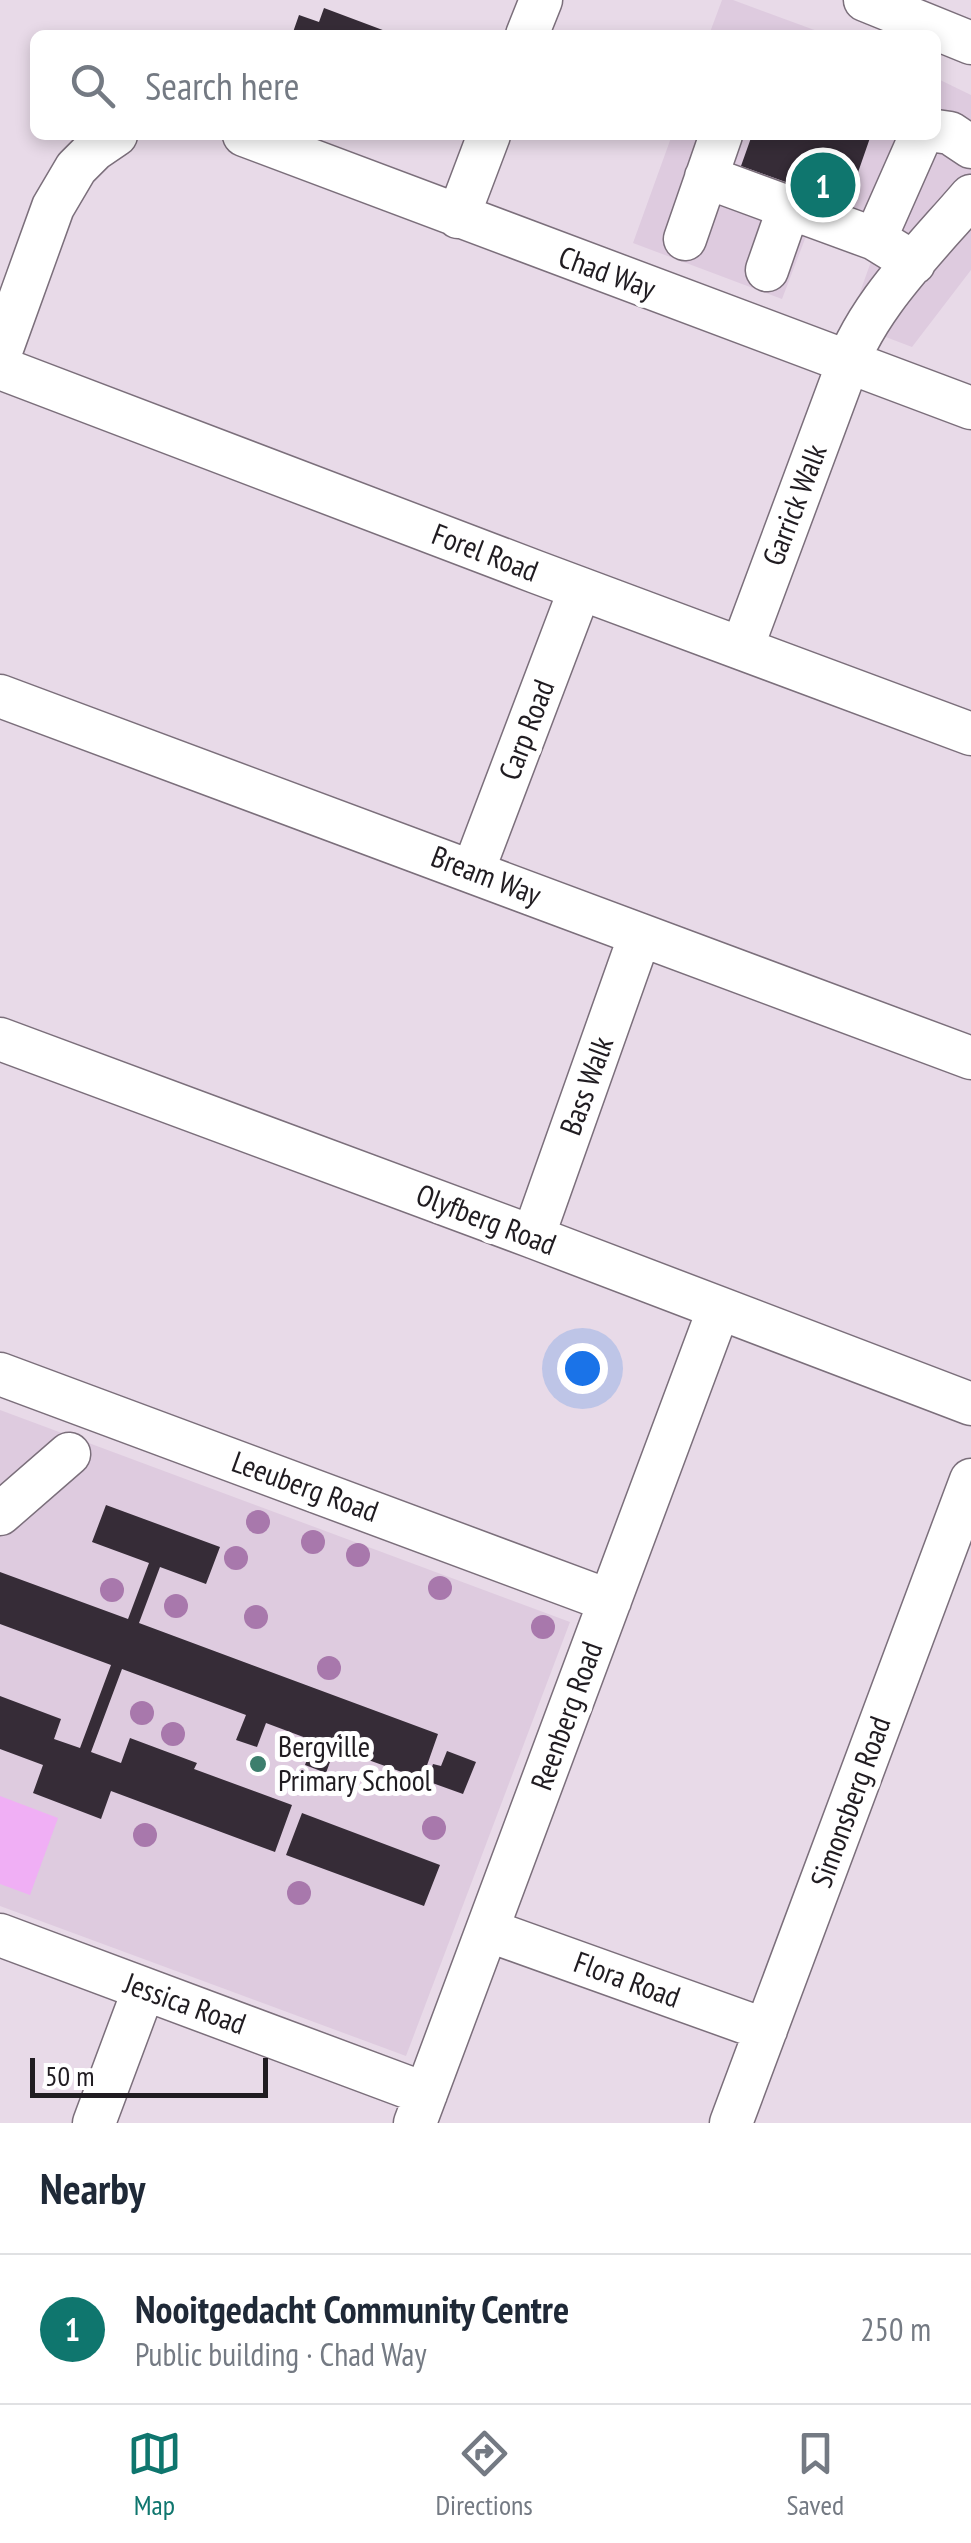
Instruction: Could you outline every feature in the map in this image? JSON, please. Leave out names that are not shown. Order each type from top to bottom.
[{"type":"street","points":[[530,30],[541,0]]},
{"type":"street","points":[[865,0],[939,30]]},
{"type":"street","points":[[941,31],[971,43]]},
{"type":"street","points":[[941,132],[971,147]]},
{"type":"street","points":[[0,354],[53,207],[76,168],[109,140]]},
{"type":"street","name":"Chad Way","points":[[257,140],[971,408]]},
{"type":"street","points":[[458,217],[487,140]]},
{"type":"street","points":[[684,239],[719,140]]},
{"type":"street","points":[[875,239],[919,140]]},
{"type":"street","points":[[706,177],[875,239],[914,263]]},
{"type":"street","name":"Garrick Walk","points":[[742,648],[846,361],[887,294],[971,196]]},
{"type":"street","points":[[767,270],[789,207]]},
{"type":"street","name":"Forel Road","points":[[0,368],[971,734]]},
{"type":"street","name":"Carp Road","points":[[473,871],[580,588]]},
{"type":"street","name":"Bream Way","points":[[0,696],[971,1058]]},
{"type":"street","name":"Bass Walk","points":[[533,1237],[640,935]]},
{"type":"street","name":"Olyfberg Road","points":[[0,1039],[971,1404]]},
{"type":"street","name":"Reenberg Road","points":[[421,2108],[719,1308]]},
{"type":"street","name":"Leeuberg Road","points":[[0,1374],[610,1600]]},
{"type":"street","points":[[0,1514],[77,1462],[70,1440],[82,1404]]},
{"type":"street","name":"Simonsberg Road","points":[[731,2123],[971,1480]]},
{"type":"street","name":"Flora Road","points":[[487,1930],[766,2030]]},
{"type":"street","name":"Jessica Road","points":[[0,1935],[144,1989],[421,2108]]},
{"type":"street","points":[[94,2123],[144,1989]]},
{"type":"shaded area","points":[[722,0],[733,0],[814,30],[711,30]]},
{"type":"shaded area","points":[[941,80],[971,95],[971,270],[912,347],[849,323],[873,256],[808,231],[782,299],[633,243],[670,140],[941,140]]},
{"type":"shaded area","name":"Bergville Primary School","points":[[0,1410],[570,1622],[406,2056],[0,1906]]},
{"type":"shaded area","points":[[0,1796],[58,1818],[30,1895],[0,1884]]},
{"type":"building","points":[[324,8],[383,30],[294,30],[299,15],[319,22]]},
{"type":"building","points":[[750,140],[869,140],[847,204],[741,166]]},
{"type":"building","points":[[106,1505],[220,1547],[206,1584],[160,1567],[139,1623],[438,1734],[425,1771],[430,1773],[433,1764],[441,1766],[447,1751],[476,1762],[463,1794],[335,1748],[326,1773],[305,1765],[314,1741],[266,1723],[257,1747],[236,1740],[246,1715],[122,1669],[91,1752],[121,1763],[130,1738],[197,1763],[194,1769],[292,1805],[275,1852],[111,1791],[101,1819],[33,1793],[43,1765],[0,1749],[0,1696],[61,1719],[54,1739],[80,1748],[111,1665],[0,1624],[0,1572],[128,1619],[149,1563],[92,1542]]},
{"type":"building","points":[[302,1813],[440,1865],[424,1906],[286,1855]]},
{"type":"place","name":"Nooitgedacht Community Centre","points":[[823,185]]},
{"type":"place","name":"Bergville Primary School","points":[[258,1764]]}]
